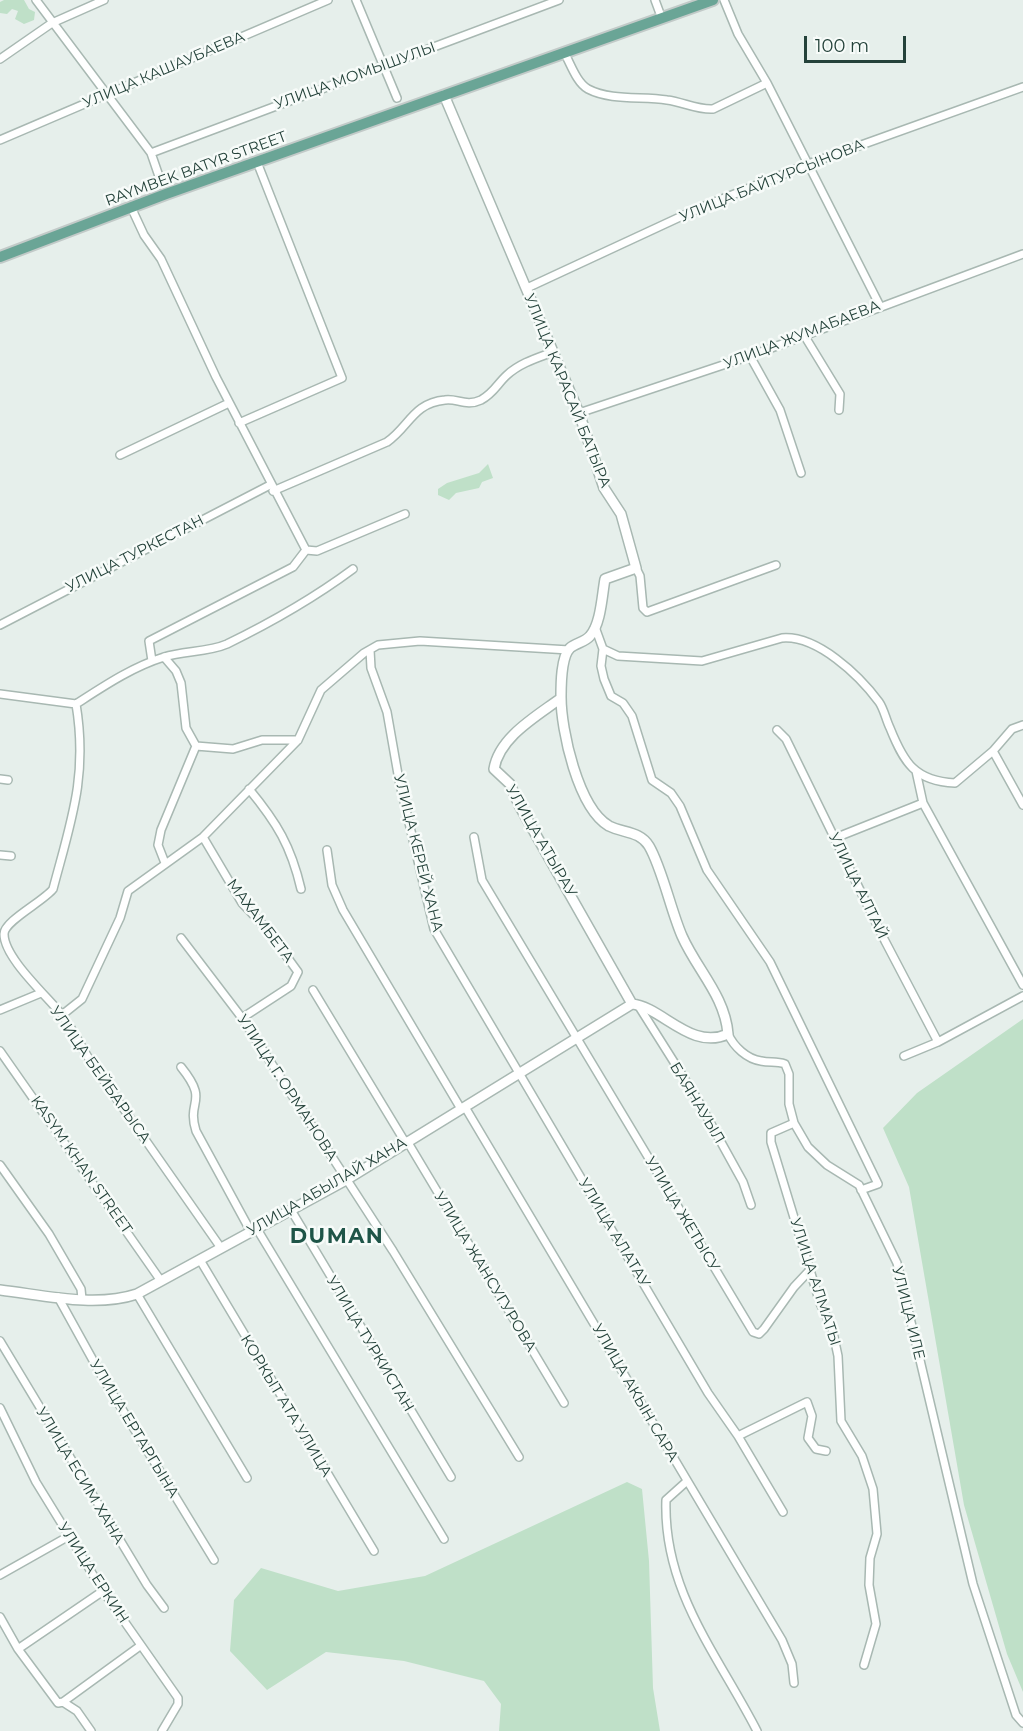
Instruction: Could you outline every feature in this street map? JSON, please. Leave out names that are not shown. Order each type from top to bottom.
[{"type":"main road","name":"RAYMBEK BATYR STREET","points":[[0,257],[131,207],[713,0]]},
{"type":"street","points":[[36,0],[151,153],[161,182]]},
{"type":"street","points":[[0,59],[52,23],[104,0]]},
{"type":"street","name":"УЛИЦА КАШАУБАЕВА","points":[[0,140],[328,0]]},
{"type":"street","points":[[356,0],[397,98]]},
{"type":"street","name":"УЛИЦА МОМЫШУЛЫ","points":[[151,153],[559,0]]},
{"type":"street","points":[[655,0],[662,19]]},
{"type":"street","points":[[724,0],[738,34],[766,83],[880,306]]},
{"type":"street","points":[[565,54],[580,81],[588,89],[622,97],[669,100],[705,110],[713,109],[766,83]]},
{"type":"street","name":"УЛИЦА БАЙТУРСЫНОВА","points":[[526,288],[695,210],[808,164],[1023,87]]},
{"type":"street","name":"УЛИЦА КАРАСАЙ БАТЫРА","points":[[444,95],[579,413],[604,488],[621,514],[636,568]]},
{"type":"street","points":[[239,423],[342,378],[257,162]]},
{"type":"street","points":[[131,207],[144,235],[161,259],[229,403],[306,550]]},
{"type":"street","name":"УЛИЦА ЖУМАБАЕВА","points":[[579,413],[750,356],[1023,254]]},
{"type":"street","points":[[804,335],[840,394],[839,410]]},
{"type":"street","name":"УЛИЦА ТУРКЕСТАН","points":[[0,625],[272,488],[387,442],[399,434],[415,410],[446,399],[459,404],[477,402],[493,393],[506,375],[528,362],[553,352]]},
{"type":"street","points":[[750,356],[780,410],[801,473]]},
{"type":"street","points":[[120,455],[229,403]]},
{"type":"street","points":[[306,550],[317,551],[405,514]]},
{"type":"street","points":[[152,661],[149,640],[293,567],[306,550]]},
{"type":"street","points":[[635,1005],[678,1029],[717,1039],[728,1034],[727,1020],[710,982],[683,938],[649,846],[626,830],[609,826],[595,811],[580,784],[568,755],[561,698],[563,666],[569,650],[590,636],[595,627],[605,579],[636,568],[640,576],[643,608],[646,612],[776,565]]},
{"type":"street","points":[[0,694],[76,704],[122,675],[152,661],[224,645],[327,588],[353,569]]},
{"type":"street","points":[[595,627],[603,649],[601,666],[604,680],[611,696],[623,703],[632,716],[652,780],[671,793],[680,806],[707,870],[770,962],[878,1184],[861,1190]]},
{"type":"street","points":[[603,649],[618,656],[702,662],[782,638],[796,636],[816,644],[836,658],[879,703],[894,739],[910,765],[927,780],[955,783],[993,751],[1012,729],[1023,725]]},
{"type":"street","points":[[62,1015],[82,999],[120,918],[128,891],[135,884],[147,880],[165,863],[203,837],[298,740],[321,690],[339,672],[378,645],[420,641],[569,650]]},
{"type":"street","name":"УЛИЦА КЕРЕЙ ХАНА","points":[[370,650],[371,668],[387,712],[399,780],[434,929],[519,1074]]},
{"type":"street","points":[[164,657],[179,677],[186,728],[196,746]]},
{"type":"street","name":"УЛИЦА АТЫРАУ","points":[[561,698],[505,743],[496,756],[494,769],[510,784],[519,805],[635,1005]]},
{"type":"street","name":"УЛИЦА БЕЙБАРЫСА","points":[[76,704],[81,736],[81,772],[53,889],[46,898],[20,914],[4,930],[4,936],[20,967],[62,1015],[90,1061],[221,1248]]},
{"type":"street","name":"УЛИЦА АЛТАЙ","points":[[777,730],[786,739],[938,1042]]},
{"type":"street","points":[[196,746],[233,749],[262,740],[298,740]]},
{"type":"street","points":[[165,863],[158,845],[161,830],[196,746]]},
{"type":"street","points":[[993,751],[1023,805]]},
{"type":"street","points":[[916,771],[923,803],[1023,985]]},
{"type":"street","points":[[0,779],[8,780]]},
{"type":"street","points":[[249,789],[285,838],[301,889]]},
{"type":"street","points":[[835,838],[923,803]]},
{"type":"street","name":"МАХАМБЕТА","points":[[203,837],[242,903],[266,928],[297,972],[291,986],[242,1018]]},
{"type":"street","points":[[474,837],[482,880],[578,1039]]},
{"type":"street","name":"УЛИЦА АКЫН САРА","points":[[327,850],[332,885],[343,910],[616,1358],[686,1482],[782,1640],[792,1664],[794,1683]]},
{"type":"street","points":[[0,855],[11,856]]},
{"type":"street","name":"УЛИЦА Г. ОРМАНОВА","points":[[181,938],[242,1018],[519,1457]]},
{"type":"street","name":"УЛИЦА ЖАНСУГУРОВА","points":[[313,990],[564,1402]]},
{"type":"street","points":[[0,1010],[41,993]]},
{"type":"street","points":[[904,1056],[938,1042],[1023,996]]},
{"type":"street","name":"УЛИЦА АБЫЛАЙ ХАНА","points":[[0,1290],[82,1299],[123,1298],[137,1294],[346,1180],[635,1005]]},
{"type":"street","name":"БАЯНАУЫЛ","points":[[635,1005],[696,1096],[743,1182],[751,1205]]},
{"type":"street","name":"УЛИЦА ИЛЕ","points":[[728,1034],[732,1044],[747,1056],[761,1061],[777,1061],[785,1064],[789,1074],[789,1104],[794,1123],[814,1153],[827,1166],[859,1185],[897,1263],[973,1584],[1016,1714],[1023,1723]]},
{"type":"street","name":"УЛИЦА ЖЕТЫСУ","points":[[578,1039],[753,1332],[759,1334],[764,1329],[794,1287],[810,1270]]},
{"type":"street","name":"KASYM KHAN STREET","points":[[0,1051],[161,1281]]},
{"type":"street","points":[[181,1066],[195,1084],[198,1100],[192,1119],[196,1131],[254,1230],[444,1539]]},
{"type":"street","name":"УЛИЦА АЛАТАУ","points":[[519,1074],[708,1393],[738,1436],[783,1512]]},
{"type":"street","name":"УЛИЦА АЛМАТЫ","points":[[794,1123],[771,1133],[771,1142],[820,1303],[832,1328],[838,1356],[841,1421],[862,1456],[873,1489],[877,1534],[870,1558],[869,1585],[876,1624],[864,1665]]},
{"type":"street","points":[[0,1165],[49,1234],[81,1289],[82,1299]]},
{"type":"street","name":"УЛИЦА ТУРКИСТАН","points":[[291,1210],[451,1477]]},
{"type":"street","name":"КОРКЫТ АТА УЛИЦА","points":[[200,1260],[374,1551]]},
{"type":"street","points":[[137,1294],[247,1478]]},
{"type":"street","name":"УЛИЦА ЕРТАРГЫНА","points":[[58,1297],[83,1345],[214,1560]]},
{"type":"street","name":"УЛИЦА ЕСИМ ХАНА","points":[[0,1341],[142,1577],[164,1608]]},
{"type":"street","points":[[738,1436],[807,1402],[812,1416],[808,1438],[816,1449],[826,1451]]},
{"type":"street","name":"УЛИЦА ЕРКИН","points":[[0,1408],[36,1482],[69,1536],[140,1646],[178,1698],[178,1704],[162,1731]]},
{"type":"street","points":[[686,1482],[666,1500],[674,1571],[705,1643],[757,1731]]},
{"type":"street","points":[[0,1575],[69,1536]]},
{"type":"street","points":[[18,1649],[103,1591]]},
{"type":"street","points":[[0,1617],[18,1649],[58,1704],[140,1646]]},
{"type":"street","points":[[63,1702],[77,1711],[91,1731]]},
{"type":"green space","points":[[24,0],[29,9],[35,12],[34,20],[24,24],[15,19],[18,11],[12,9],[7,14],[0,13],[0,2]]},
{"type":"green space","points":[[488,464],[493,478],[482,482],[479,488],[456,493],[449,500],[438,495],[438,489],[447,483],[479,473]]},
{"type":"green space","points":[[1023,1019],[1023,1692],[1007,1654],[964,1505],[909,1187],[883,1128],[917,1093]]},
{"type":"green space","points":[[627,1482],[642,1489],[649,1561],[653,1688],[660,1731],[499,1731],[501,1704],[484,1681],[404,1661],[326,1652],[267,1690],[230,1651],[234,1600],[261,1568],[338,1591],[425,1576]]},
{"type":"district","name":"DUMAN","points":[[337,1237]]}]
